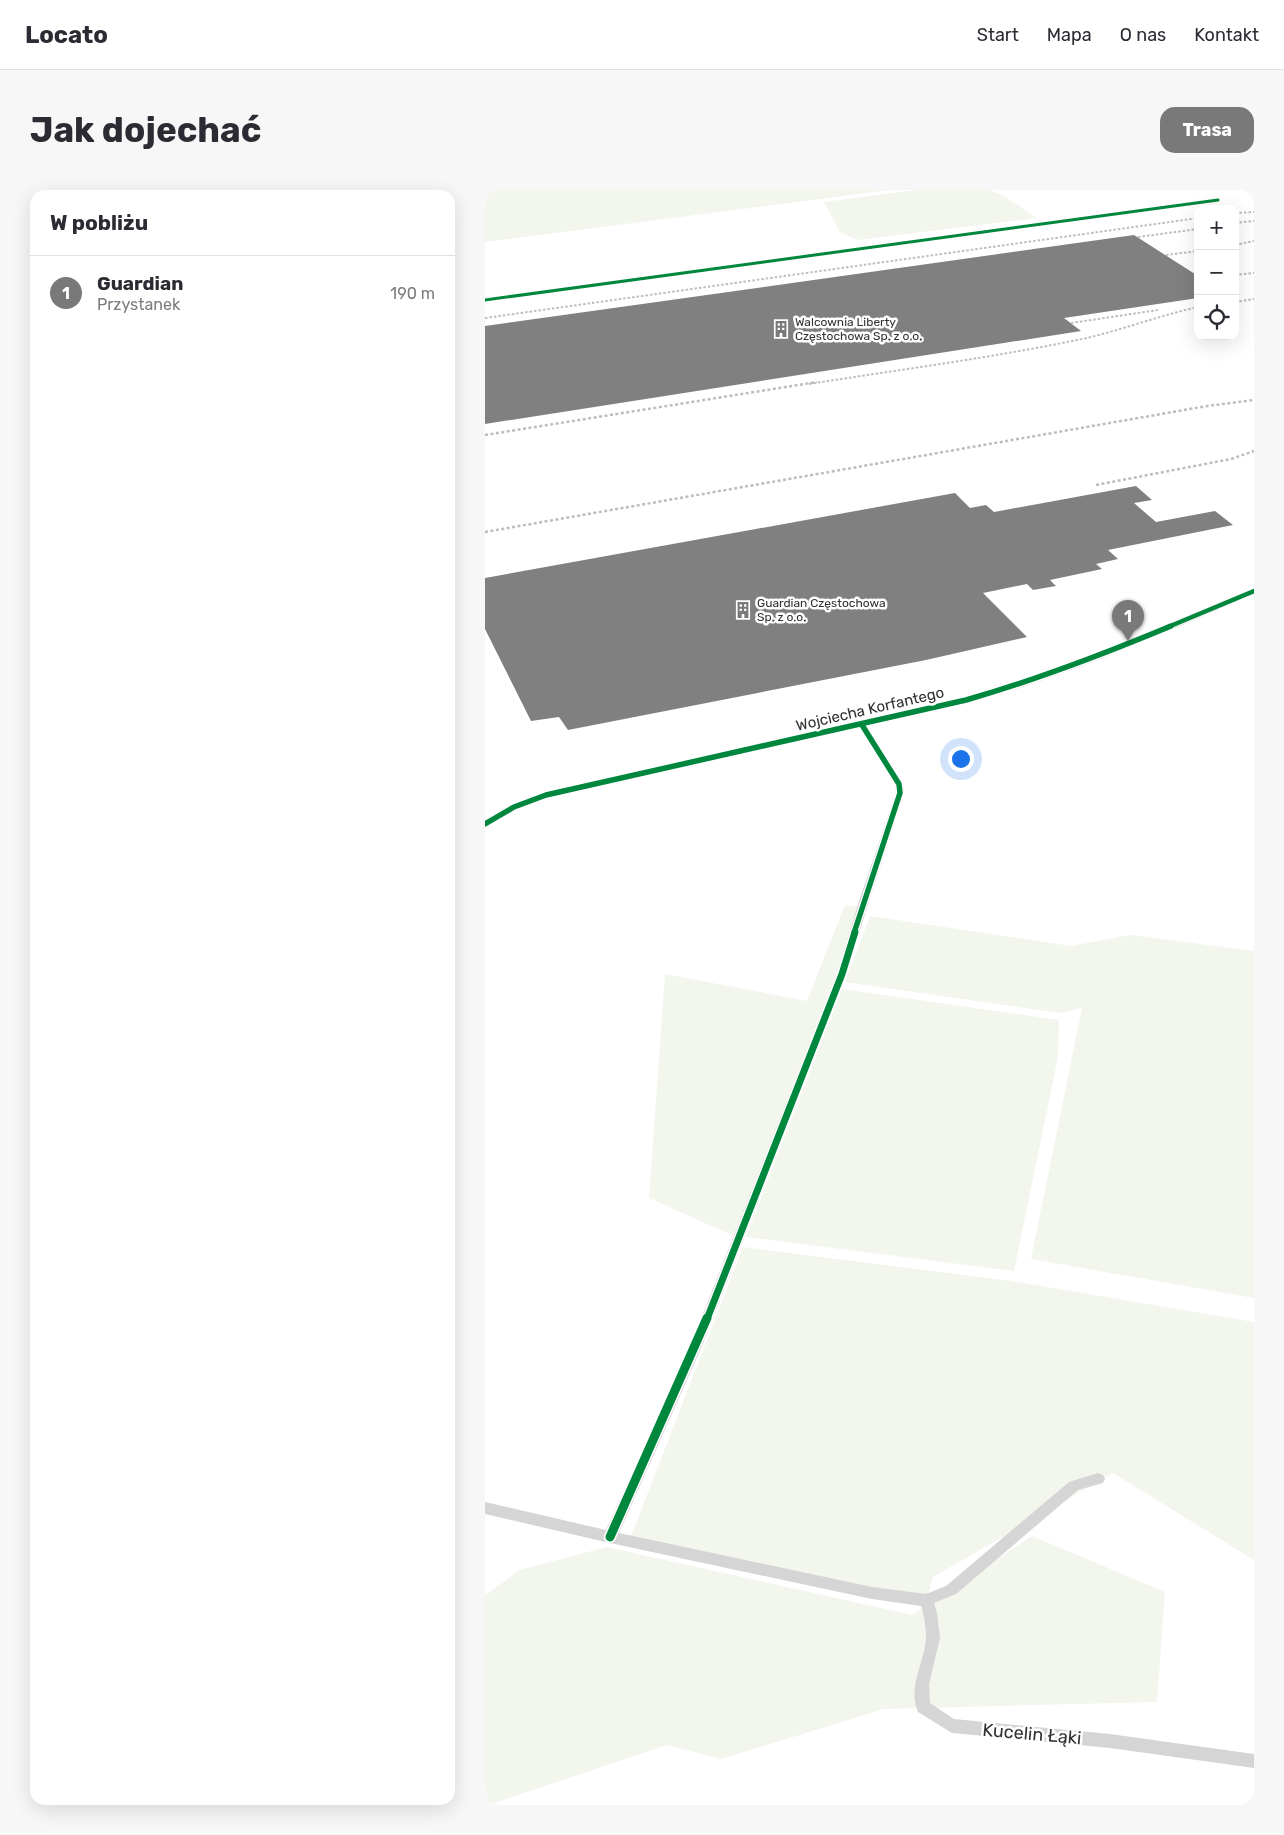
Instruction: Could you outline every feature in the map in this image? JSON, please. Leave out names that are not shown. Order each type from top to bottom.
[{"type":"street","points":[[485,300],[1218,200]]},
{"type":"street","name":"Wojciecha Korfantego","points":[[485,824],[499,814],[546,795],[862,725],[966,700],[1039,678],[1096,657],[1254,591]]},
{"type":"street","points":[[610,1537],[697,1344],[842,974],[900,792],[899,784],[862,725]]},
{"type":"street","points":[[485,1508],[610,1537],[872,1593],[926,1600],[951,1590],[1074,1486],[1098,1479]]},
{"type":"street","name":"Kucelin Łąki","points":[[926,1600],[933,1638],[922,1684],[923,1706],[952,1726],[1109,1741],[1254,1761]]},
{"type":"shaded area","points":[[485,190],[890,190],[485,242]]},
{"type":"shaded area","points":[[916,190],[989,190],[1004,196],[1037,218],[857,240],[840,232],[824,202]]},
{"type":"shaded area","points":[[845,905],[863,907],[746,1220],[734,1236],[649,1198],[665,974],[807,1001]]},
{"type":"shaded area","points":[[870,916],[1071,946],[1130,935],[1254,951],[1254,1298],[1031,1259],[1082,1008],[1060,1013],[845,982]]},
{"type":"shaded area","points":[[842,989],[1059,1020],[1058,1057],[1014,1271],[746,1237]]},
{"type":"shaded area","points":[[743,1247],[1011,1281],[1254,1322],[1254,1560],[1113,1473],[933,1577],[926,1601],[630,1539]]},
{"type":"shaded area","points":[[1032,1536],[1165,1592],[1157,1702],[884,1709],[721,1759],[667,1745],[488,1805],[485,1787],[485,1596],[519,1570],[607,1547],[912,1615]]},
{"type":"building","name":"Walcownia Liberty Częstochowa Sp. z o.o.","points":[[1134,235],[1194,273],[1194,299],[1064,318],[1081,331],[485,424],[485,326]]},
{"type":"building","name":"Guardian Częstochowa Sp. z o.o.","points":[[1136,486],[1152,500],[1134,503],[1156,522],[1215,511],[1233,525],[1108,550],[1118,559],[1096,564],[1102,569],[1050,580],[1056,586],[1033,590],[1027,584],[983,593],[1027,637],[926,660],[568,730],[559,717],[531,721],[485,629],[485,578],[955,493],[970,508],[986,505],[994,512]]},
{"type":"railway","points":[[1239,213],[1254,212]]},
{"type":"railway","points":[[485,318],[1194,219]]},
{"type":"railway","points":[[1239,223],[1254,221]]},
{"type":"railway","points":[[1138,237],[1194,230]]},
{"type":"railway","points":[[1239,244],[1254,241]]},
{"type":"railway","points":[[1166,255],[1194,252]]},
{"type":"railway","points":[[1239,275],[1254,273]]},
{"type":"railway","points":[[1239,301],[1254,299]]},
{"type":"railway","points":[[809,384],[986,357],[1056,344],[1118,330],[1194,308]]},
{"type":"railway","points":[[1071,323],[1158,310]]},
{"type":"railway","points":[[485,435],[817,382]]},
{"type":"railway","points":[[485,532],[1207,406],[1254,400]]},
{"type":"railway","points":[[1096,485],[1231,459],[1254,451]]},
{"type":"cycle path","points":[[485,300],[1218,200]]},
{"type":"cycle path","points":[[485,824],[514,807],[546,795],[966,700],[1011,687],[1096,657],[1254,591]]},
{"type":"cycle path","points":[[610,1537],[697,1344],[842,974],[900,793],[899,784],[862,725]]},
{"type":"place","name":"Walcownia Liberty Częstochowa Sp. z o.o.","points":[[781,329]]},
{"type":"place","name":"Guardian Częstochowa Sp. z o.o.","points":[[743,610]]},
{"type":"place","name":"Guardian","points":[[1128,641]]}]
